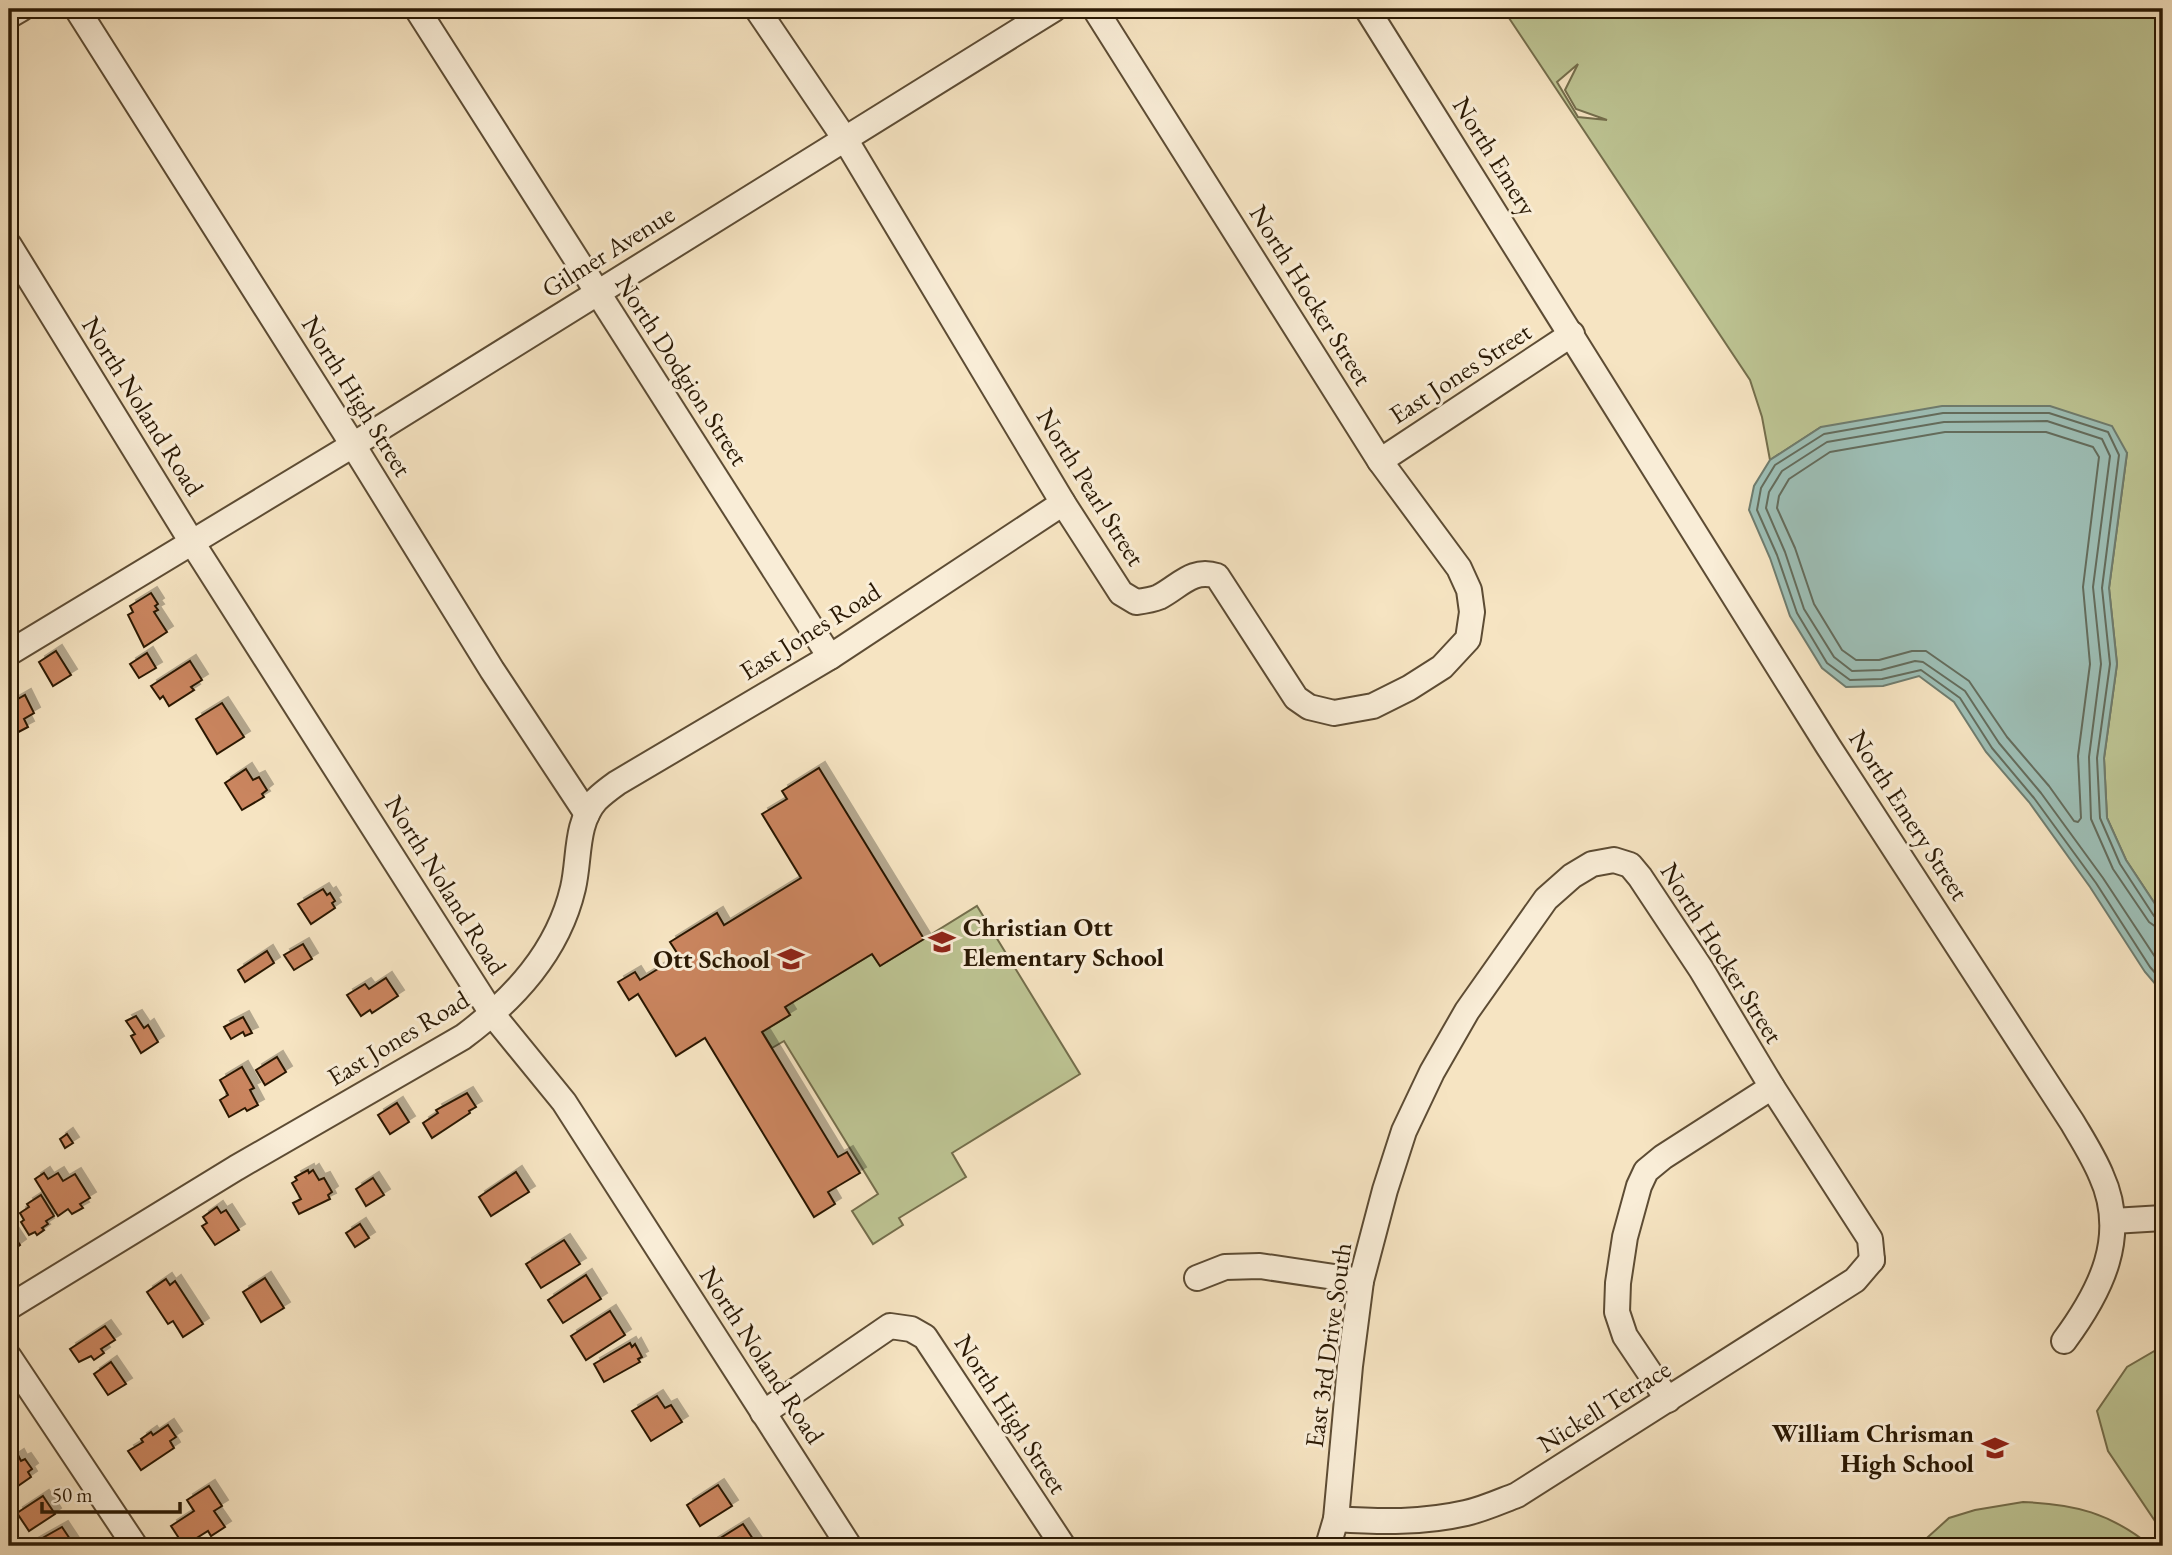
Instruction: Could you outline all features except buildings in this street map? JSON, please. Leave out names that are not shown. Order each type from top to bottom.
[{"type":"street","points":[[9,16],[21,9]]},
{"type":"street","name":"North High Street","points":[[77,9],[354,445],[492,670],[587,814]]},
{"type":"street","name":"North Dodgion Street","points":[[416,9],[830,657]]},
{"type":"street","name":"North Pearl Street","points":[[757,9],[845,139],[1063,503],[1121,593],[1136,602],[1157,598],[1190,577],[1206,572],[1217,576],[1296,698],[1316,710],[1334,713],[1373,706],[1442,667],[1468,639],[1472,612]]},
{"type":"street","name":"Gilmer Avenue","points":[[9,653],[354,445],[1054,9]]},
{"type":"street","name":"North Hocker Street","points":[[1095,9],[1380,461],[1459,568],[1469,590],[1472,612]]},
{"type":"street","name":"North Emery","points":[[1367,9],[1572,334]]},
{"type":"street","name":"North Noland Road","points":[[9,245],[16,276],[193,544],[493,1015],[564,1101],[849,1546]]},
{"type":"street","name":"East Jones Street","points":[[1380,461],[1572,334]]},
{"type":"street","name":"North Emery Street","points":[[1572,334],[1828,746],[2072,1122],[2101,1174],[2109,1196],[2113,1221],[2111,1247],[2103,1279],[2085,1312],[2064,1340]]},
{"type":"street","name":"East Jones Road","points":[[9,1307],[236,1168],[463,1037],[493,1015],[533,973],[557,933],[573,888],[580,833],[587,814],[597,800],[617,783],[830,657],[1063,503]]},
{"type":"street","name":"North Hocker Street","points":[[1614,860],[1630,865],[1640,877],[1701,969],[1772,1087],[1870,1239],[1880,1262]]},
{"type":"street","name":"East 3rd Drive South","points":[[1328,1546],[1336,1519],[1361,1280],[1404,1131],[1432,1072],[1467,1011],[1546,899],[1592,864],[1614,860]]},
{"type":"street","points":[[1668,1400],[1625,1336],[1617,1312],[1625,1237],[1639,1185],[1646,1171],[1663,1157],[1772,1087]]},
{"type":"street","points":[[2113,1221],[2163,1218]]},
{"type":"street","name":"Nickell Terrace","points":[[1336,1519],[1388,1523],[1429,1521],[1469,1513],[1517,1495],[1880,1262]]},
{"type":"street","points":[[1197,1278],[1225,1267],[1260,1266],[1361,1280]]},
{"type":"street","name":"North High Street","points":[[764,1413],[890,1326],[911,1329],[925,1337],[1063,1546]]},
{"type":"street","points":[[9,1357],[135,1546]]},
{"type":"green space","points":[[1503,9],[2163,9],[2163,916],[2126,860],[2107,818],[2104,758],[2117,664],[2109,588],[2127,453],[1821,427],[1770,460],[1762,417],[1750,380]],"holes":[[[1578,64],[1565,90],[1576,109],[1607,120],[1578,117],[1557,82]]]},
{"type":"green space","points":[[977,906],[1080,1074],[952,1153],[966,1177],[899,1218],[903,1225],[873,1244],[852,1211],[878,1194],[784,1041],[772,1048],[762,1032],[790,1015],[785,1007],[872,954],[880,966]]},
{"type":"green space","points":[[2163,1346],[2163,1533],[2108,1451],[2097,1411],[2127,1367]]},
{"type":"green space","points":[[2023,1502],[2059,1505],[2091,1512],[2121,1525],[2151,1546],[1918,1546],[1949,1518],[1975,1510]]},
{"type":"water","points":[[1942,406],[2050,406],[2112,426],[2127,453],[2109,588],[2117,664],[2104,758],[2107,818],[2126,860],[2163,916],[2163,993],[2145,972],[2090,887],[2029,802],[1986,752],[1954,702],[1919,676],[1883,686],[1846,687],[1822,668],[1790,616],[1770,558],[1749,510],[1754,486],[1770,460],[1821,427]]},
{"type":"place","name":"Christian Ott Elementary School","points":[[942,942]]},
{"type":"place","name":"Ott School","points":[[791,959]]},
{"type":"place","name":"William Chrisman High School","points":[[1995,1448]]}]
